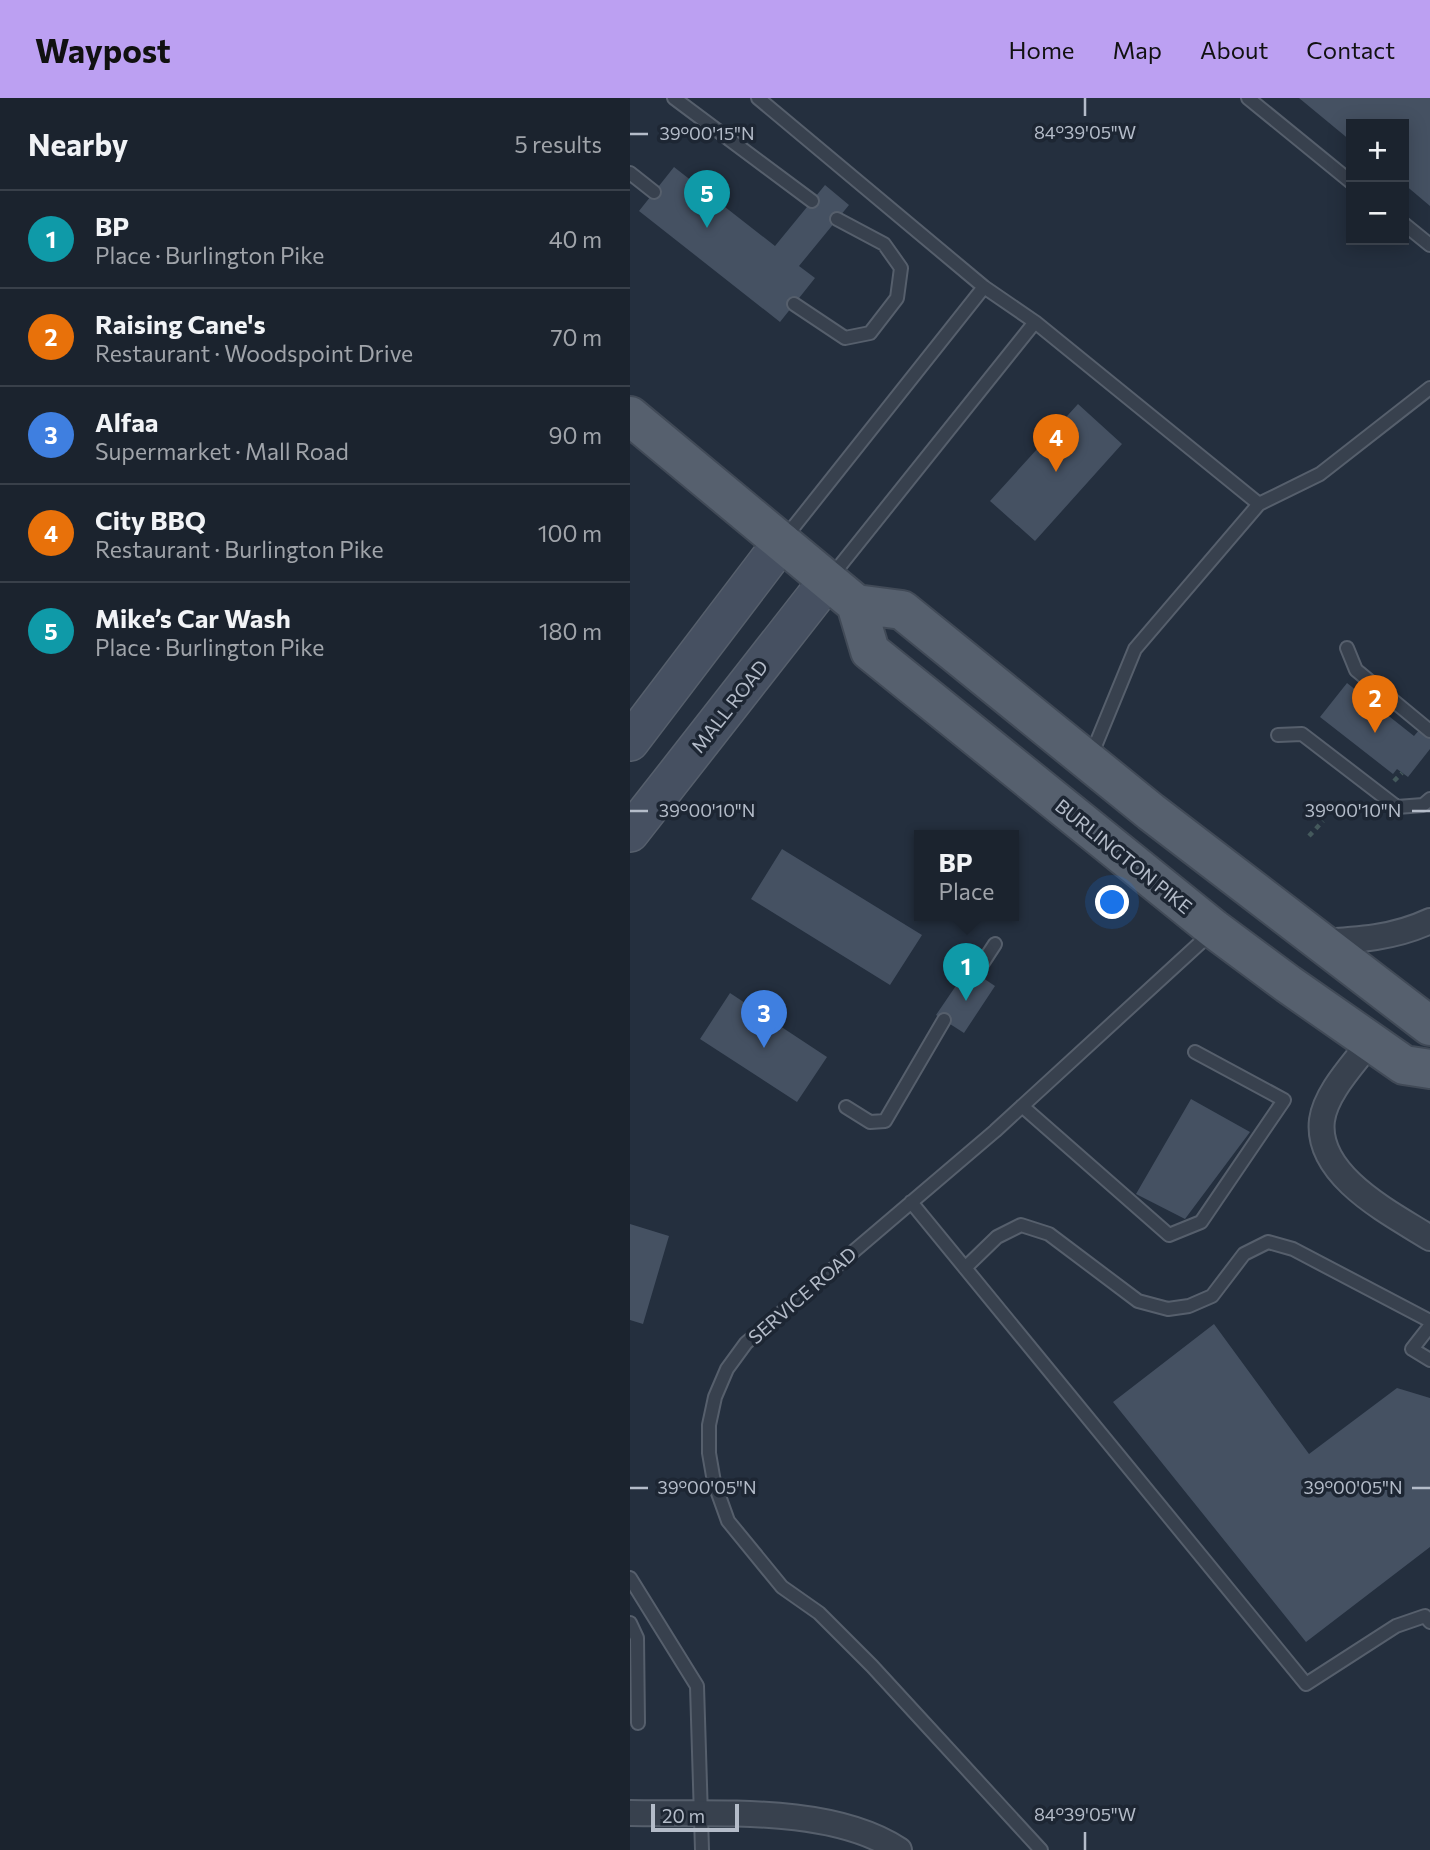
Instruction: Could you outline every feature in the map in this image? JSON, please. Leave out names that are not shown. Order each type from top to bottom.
[{"type":"main road","points":[[630,416],[856,604],[902,610],[1317,942],[1429,1020]]},
{"type":"main road","points":[[630,742],[782,542]]},
{"type":"main road","name":"MALL ROAD","points":[[630,833],[828,580]]},
{"type":"main road","name":"BURLINGTON PIKE","points":[[856,604],[870,651],[1214,929],[1404,1065],[1430,1069]]},
{"type":"street","points":[[1317,942],[1372,940],[1430,921]]},
{"type":"street","points":[[1370,1042],[1330,1098],[1322,1121],[1325,1142],[1346,1180],[1367,1198],[1430,1238]]},
{"type":"street","points":[[630,1813],[774,1816],[845,1826],[865,1832],[900,1850]]},
{"type":"lane","points":[[674,98],[812,201]]},
{"type":"lane","points":[[758,98],[984,287],[1035,322],[1258,504]]},
{"type":"lane","points":[[1248,98],[1346,178]]},
{"type":"lane","points":[[630,173],[654,192]]},
{"type":"lane","points":[[794,304],[845,338],[870,334],[897,298],[901,268],[884,244],[837,219]]},
{"type":"lane","points":[[1409,228],[1430,245]]},
{"type":"lane","points":[[782,542],[984,287]]},
{"type":"lane","points":[[828,580],[1035,322]]},
{"type":"lane","points":[[1089,762],[1135,649],[1258,504],[1320,474],[1430,388]]},
{"type":"lane","points":[[1347,648],[1356,670],[1430,731]]},
{"type":"lane","points":[[1278,736],[1302,734],[1397,807],[1423,805],[1430,799]]},
{"type":"lane","name":"SERVICE ROAD","points":[[1041,1850],[872,1666],[819,1613],[782,1587],[728,1521],[714,1482],[709,1453],[709,1426],[715,1397],[727,1369],[746,1343],[1022,1106],[1214,929]]},
{"type":"lane","points":[[976,973],[995,944]]},
{"type":"lane","points":[[846,1107],[870,1122],[885,1121],[944,1020]]},
{"type":"lane","points":[[1022,1106],[1169,1235],[1201,1222],[1284,1100],[1195,1052]]},
{"type":"lane","points":[[911,1202],[1306,1684],[1396,1626],[1428,1616]]},
{"type":"lane","points":[[965,1268],[997,1237],[1021,1225],[1049,1234],[1138,1301],[1168,1309],[1189,1306],[1212,1296],[1244,1254],[1268,1242],[1293,1249],[1430,1324],[1412,1349],[1430,1360]]},
{"type":"lane","points":[[630,1578],[697,1686],[702,1850]]},
{"type":"lane","points":[[630,1623],[637,1638],[638,1723]]},
{"type":"path","points":[[1309,836],[1323,821]]},
{"type":"building","points":[[1299,98],[1430,98],[1430,206],[1409,188],[1409,119],[1346,119],[1346,137]]},
{"type":"building","points":[[674,167],[775,246],[825,185],[849,205],[799,266],[815,278],[780,322],[639,211]]},
{"type":"building","points":[[1078,404],[1122,444],[1035,541],[990,501]]},
{"type":"building","points":[[1347,683],[1414,736],[1420,729],[1430,737],[1430,749],[1408,777],[1397,769],[1393,774],[1320,717]]},
{"type":"building","points":[[782,849],[922,935],[890,985],[751,899]]},
{"type":"building","points":[[968,968],[995,986],[964,1033],[936,1015]]},
{"type":"building","points":[[730,993],[827,1057],[797,1102],[700,1039]]},
{"type":"building","points":[[1191,1099],[1250,1132],[1185,1219],[1136,1194]]},
{"type":"building","points":[[630,1224],[669,1236],[643,1324],[630,1320]]},
{"type":"building","points":[[1214,1324],[1309,1454],[1397,1388],[1430,1398],[1430,1547],[1306,1642],[1113,1402]]},
{"type":"place","name":"Mike’s Car Wash","points":[[707,228]]},
{"type":"place","name":"City BBQ","points":[[1056,472]]},
{"type":"place","name":"Raising Cane's","points":[[1375,733]]},
{"type":"place","name":"BP","points":[[966,1001]]},
{"type":"place","name":"Alfaa","points":[[764,1048]]}]
